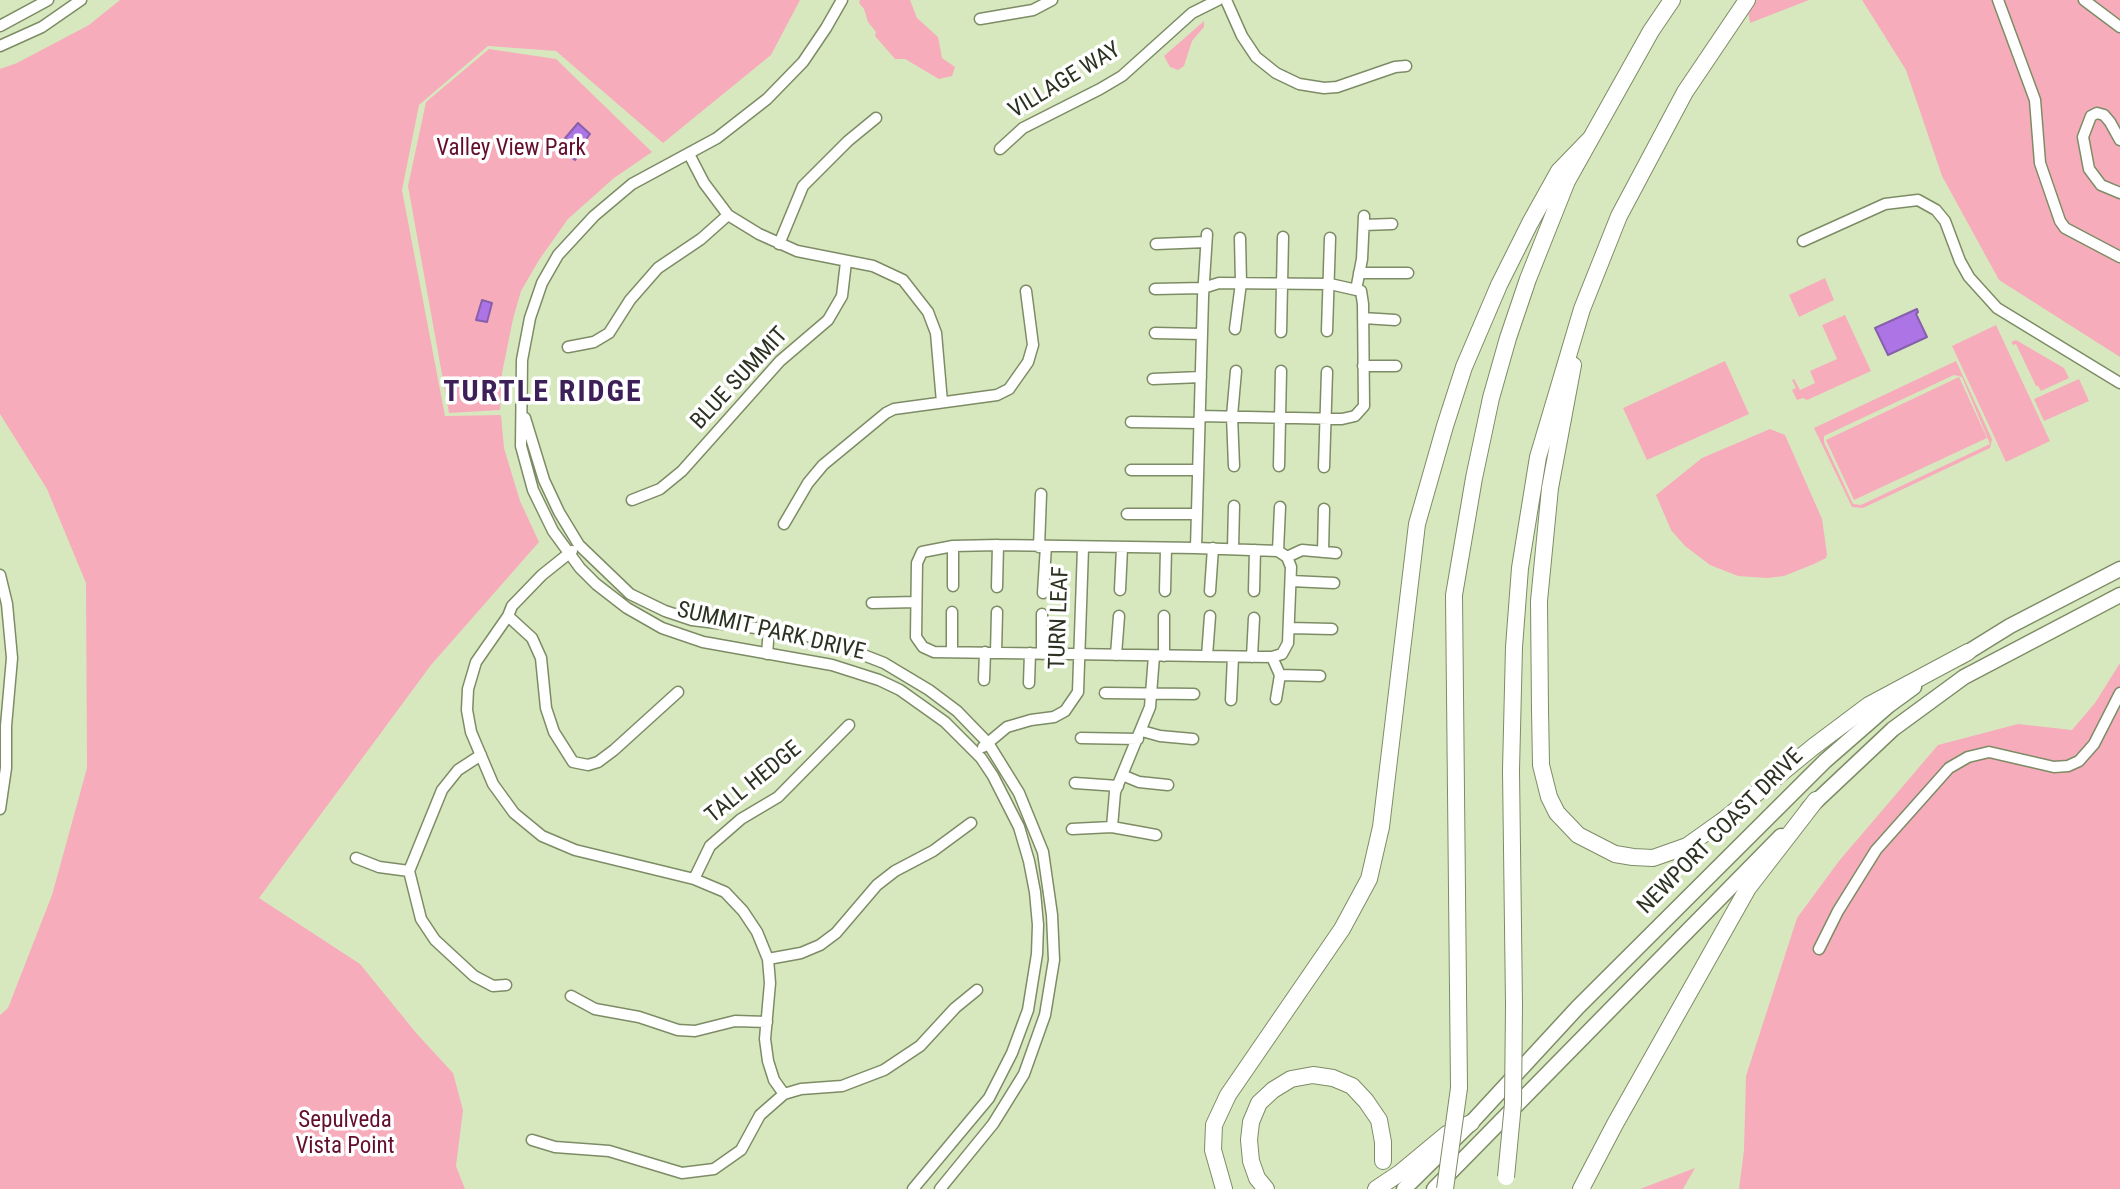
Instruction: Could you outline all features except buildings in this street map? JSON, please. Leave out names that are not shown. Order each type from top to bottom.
[{"type":"highway","points":[[1445,1189],[1459,1088],[1454,595],[1474,478],[1491,398],[1508,338],[1567,181],[1651,31],[1672,0]]},
{"type":"highway","points":[[1505,1183],[1513,1104],[1511,770],[1514,647],[1520,568],[1538,457],[1574,331],[1609,238],[1646,162],[1685,92],[1747,0]]},
{"type":"highway","points":[[1224,1189],[1213,1150],[1214,1125],[1228,1095],[1342,929],[1369,879],[1381,827],[1417,524],[1464,367],[1499,285],[1535,212],[1559,171],[1590,139]]},
{"type":"highway","points":[[1574,331],[1571,379],[1550,488],[1539,601],[1541,765],[1549,797],[1557,813],[1578,835],[1615,854],[1633,857],[1653,858],[1678,850],[1725,819],[1869,705],[1968,652]]},
{"type":"highway","points":[[1581,1189],[1621,1112],[1748,888],[1816,800]]},
{"type":"highway","points":[[1266,1189],[1257,1178],[1251,1161],[1251,1122],[1259,1103],[1291,1079],[1313,1075],[1333,1078],[1352,1086],[1378,1120],[1383,1142],[1382,1161]]},
{"type":"highway","points":[[1376,1189],[1447,1134],[1471,1123]]},
{"type":"main road","name":"NEWPORT COAST DRIVE","points":[[1404,1189],[1471,1123],[1578,1007],[1825,761],[1888,706],[2010,626],[2120,569]]},
{"type":"main road","name":"NEWPORT COAST DRIVE","points":[[1434,1189],[1816,800],[1893,729],[1964,677],[2120,595]]},
{"type":"street","points":[[0,26],[48,0]]},
{"type":"street","points":[[0,46],[42,27],[80,0]]},
{"type":"street","name":"SUMMIT PARK DRIVE","points":[[842,0],[803,62],[767,99],[717,138],[632,184],[594,216],[558,255],[542,283],[530,318],[522,360],[520,446],[526,472],[541,510],[568,553],[596,584],[644,619],[703,642],[819,663],[879,680],[900,690],[944,722],[976,754],[993,776],[1019,827],[1029,861],[1038,925],[1033,984],[1021,1031],[989,1098],[913,1189]]},
{"type":"street","points":[[980,19],[1033,10],[1052,0]]},
{"type":"street","name":"VILLAGE WAY","points":[[1000,149],[1023,128],[1122,76],[1192,13],[1218,0]]},
{"type":"street","points":[[1226,0],[1242,36],[1256,57],[1276,73],[1299,84],[1324,89],[1337,87],[1359,82],[1395,67],[1406,66]]},
{"type":"street","points":[[1998,0],[2035,100],[2040,163],[2060,221],[2065,228],[2120,257]]},
{"type":"street","points":[[2084,0],[2120,27]]},
{"type":"street","points":[[2120,140],[2104,115],[2097,113],[2091,116],[2083,137],[2089,169],[2101,185],[2120,193]]},
{"type":"street","points":[[779,244],[803,186],[848,141],[877,118]]},
{"type":"street","points":[[689,154],[704,183],[728,215],[759,234],[797,251],[873,266],[903,280],[928,312],[936,333],[942,402]]},
{"type":"street","points":[[1803,241],[1885,204],[1918,200],[1936,210],[1945,221],[1969,277],[1997,308],[2120,383]]},
{"type":"street","points":[[568,347],[594,342],[609,333],[630,300],[658,268],[701,239],[728,215]]},
{"type":"street","points":[[1130,422],[1232,416],[1325,419],[1354,416],[1364,406],[1363,318],[1358,290],[1364,221],[1392,224]]},
{"type":"street","points":[[1282,332],[1283,237]]},
{"type":"street","points":[[1156,244],[1206,238],[1196,548]]},
{"type":"street","points":[[1235,329],[1241,283],[1240,238]]},
{"type":"street","points":[[1327,331],[1330,238]]},
{"type":"street","name":"BLUE SUMMIT","points":[[632,500],[660,489],[682,471],[780,361],[828,320],[842,296],[846,261]]},
{"type":"street","points":[[1359,273],[1408,273]]},
{"type":"street","points":[[1155,289],[1203,288],[1219,283],[1241,283],[1330,284],[1358,290]]},
{"type":"street","points":[[783,524],[815,474],[874,421],[894,409],[997,395],[1009,389],[1028,362],[1033,345],[1026,291]]},
{"type":"street","points":[[1363,318],[1395,320]]},
{"type":"street","points":[[1155,333],[1202,334]]},
{"type":"street","points":[[1363,366],[1396,366]]},
{"type":"street","points":[[1234,466],[1232,416],[1236,371]]},
{"type":"street","points":[[1279,466],[1281,371]]},
{"type":"street","points":[[1324,467],[1327,372]]},
{"type":"street","points":[[1153,379],[1201,377]]},
{"type":"street","name":"SUMMIT PARK DRIVE","points":[[520,402],[544,480],[559,512],[579,545],[630,594],[665,611],[692,620],[769,629],[821,640],[884,663],[929,690],[957,711],[988,743],[1019,793],[1043,852],[1052,915],[1054,960],[1045,1015],[1024,1074],[993,1124],[940,1189]]},
{"type":"street","points":[[1131,470],[1198,470]]},
{"type":"street","points":[[1041,494],[1043,593]]},
{"type":"street","points":[[1233,549],[1234,506]]},
{"type":"street","points":[[1280,507],[1282,554],[1291,567],[1288,643],[1282,654],[1272,657],[1233,657],[934,652],[922,647],[916,637],[917,563],[925,550],[998,545],[1213,548],[1282,554],[1302,550],[1336,553]]},
{"type":"street","points":[[1322,552],[1324,509]]},
{"type":"street","points":[[1127,514],[1197,514]]},
{"type":"street","points":[[579,545],[542,575],[512,607],[476,662],[468,689],[467,710],[471,732],[493,784],[514,813],[542,836],[575,850],[694,879],[725,892],[743,911],[757,932],[768,959],[770,983],[765,1039],[774,1080],[783,1094]]},
{"type":"street","points":[[997,587],[998,545]]},
{"type":"street","points":[[953,546],[953,586]]},
{"type":"street","name":"TURN LEAF","points":[[976,754],[1007,727],[1054,717],[1065,711],[1078,692],[1083,548]]},
{"type":"street","points":[[1120,590],[1122,548]]},
{"type":"street","points":[[1165,591],[1166,548]]},
{"type":"street","points":[[1210,592],[1213,548]]},
{"type":"street","points":[[1254,591],[1255,550]]},
{"type":"street","points":[[0,575],[11,629],[12,658],[5,678],[6,768],[0,809]]},
{"type":"street","points":[[1290,581],[1334,583]]},
{"type":"street","points":[[872,603],[916,602]]},
{"type":"street","points":[[952,612],[952,652]]},
{"type":"street","points":[[984,680],[997,612]]},
{"type":"street","points":[[1042,614],[1042,654]]},
{"type":"street","points":[[1116,655],[1119,615]]},
{"type":"street","points":[[508,616],[531,638],[541,658],[546,708],[554,732],[573,762],[588,765],[598,762],[678,692]]},
{"type":"street","points":[[1112,827],[1120,780],[1150,707],[1164,616]]},
{"type":"street","points":[[1208,656],[1210,616]]},
{"type":"street","points":[[1252,657],[1254,618]]},
{"type":"street","points":[[1289,628],[1332,629]]},
{"type":"street","points":[[767,654],[769,629]]},
{"type":"street","points":[[819,663],[821,640]]},
{"type":"street","points":[[1029,683],[1030,653]]},
{"type":"street","points":[[1231,700],[1233,657]]},
{"type":"street","points":[[1272,657],[1280,675],[1276,699]]},
{"type":"street","points":[[1280,675],[1320,676]]},
{"type":"street","points":[[1105,693],[1194,694]]},
{"type":"street","points":[[1819,949],[1838,911],[1876,850],[1949,768],[1968,757],[1989,752],[2054,767],[2068,766],[2079,761],[2094,744],[2120,693]]},
{"type":"street","name":"TALL HEDGE","points":[[694,879],[710,846],[741,819],[778,797],[849,725]]},
{"type":"street","points":[[1081,738],[1140,735],[1193,739]]},
{"type":"street","points":[[481,755],[458,770],[443,790],[410,872],[421,919],[435,940],[474,976],[493,986],[506,985]]},
{"type":"street","points":[[1074,783],[1120,780],[1168,785]]},
{"type":"street","points":[[768,959],[801,953],[820,945],[836,933],[877,885],[895,871],[933,851],[971,823]]},
{"type":"street","points":[[1072,829],[1112,827],[1156,835]]},
{"type":"street","points":[[356,858],[379,867],[410,872]]},
{"type":"street","points":[[532,1140],[555,1147],[609,1151],[682,1173],[714,1169],[741,1150],[760,1115],[783,1094],[801,1089],[842,1086],[884,1070],[920,1046],[955,1008],[977,990]]},
{"type":"street","points":[[571,996],[595,1009],[639,1017],[678,1030],[695,1031],[735,1021],[767,1022]]},
{"type":"green space","name":"Sepulveda Vista Point","points":[[120,0],[800,0],[771,55],[663,143],[556,51],[488,46],[419,105],[402,190],[445,416],[501,415],[504,448],[520,501],[539,542],[431,665],[259,898],[360,964],[453,1073],[463,1110],[456,1166],[465,1189],[0,1189],[0,1015],[8,1008],[52,895],[87,768],[86,583],[47,489],[0,414],[0,69],[17,63],[89,25]]},
{"type":"green space","points":[[860,0],[910,0],[917,18],[938,37],[942,58],[955,67],[952,76],[939,79],[905,59],[895,59],[875,36],[876,32],[868,22]]},
{"type":"green space","points":[[1746,0],[1809,0],[1750,23]]},
{"type":"green space","points":[[1862,0],[2120,0],[2120,357],[1999,280],[1942,176],[1906,70]]},
{"type":"green space","points":[[1204,21],[1204,27],[1192,41],[1184,66],[1178,70],[1170,67],[1164,56]]},
{"type":"green space","name":"Valley View Park","points":[[489,49],[556,59],[652,152],[614,178],[568,219],[539,260],[521,291],[513,319],[502,373],[500,410],[449,413],[408,186],[426,102]]},
{"type":"green space","points":[[1825,278],[1834,300],[1799,317],[1789,295]]},
{"type":"green space","points":[[1845,315],[1871,371],[1807,400],[1797,400],[1792,390],[1796,388],[1792,380],[1794,379],[1800,390],[1815,383],[1810,371],[1837,359],[1822,325]]},
{"type":"green space","points":[[1996,325],[2050,441],[2006,462],[1952,346]]},
{"type":"green space","points":[[2016,340],[2064,368],[2069,378],[2041,391],[2016,344],[2011,342]]},
{"type":"green space","points":[[1725,361],[1749,414],[1647,460],[1623,408]]},
{"type":"green space","points":[[1956,361],[1992,439],[1990,448],[1863,508],[1852,507],[1814,428]],"holes":[[[1954,375],[1962,377],[1990,444],[1861,505],[1853,504],[1824,442],[1824,436]]]},
{"type":"green space","points":[[1959,377],[1987,438],[1854,500],[1826,440]]},
{"type":"green space","points":[[2079,379],[2089,401],[2044,421],[2034,399]]},
{"type":"green space","points":[[1770,429],[1785,435],[1822,519],[1827,554],[1826,558],[1784,576],[1738,576],[1710,565],[1685,546],[1671,530],[1656,495],[1702,458]]},
{"type":"green space","points":[[2120,663],[2120,1189],[1739,1189],[1744,1150],[1746,1076],[1797,918],[1839,861],[1938,745],[2018,724],[2072,730],[2095,703]]},
{"type":"green space","points":[[1695,1168],[1683,1189],[1640,1189]]},
{"type":"shaded area","points":[[578,123],[590,134],[576,153],[578,156],[575,160],[557,145]]},
{"type":"shaded area","points":[[482,300],[492,303],[487,322],[476,320]]},
{"type":"shaded area","points":[[1917,309],[1916,314],[1927,337],[1888,355],[1875,328]]},
{"type":"district","name":"TURTLE RIDGE","points":[[543,393]]}]
